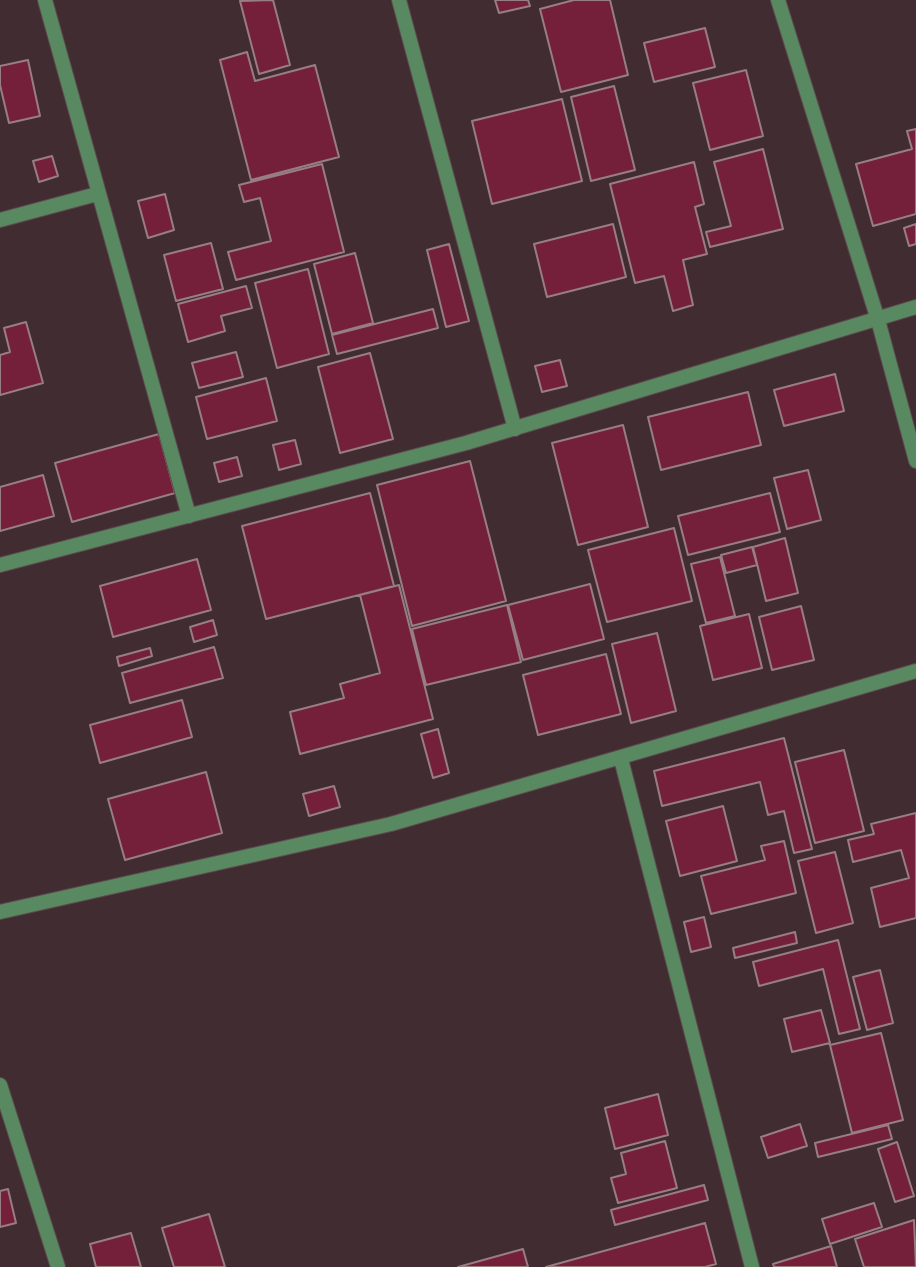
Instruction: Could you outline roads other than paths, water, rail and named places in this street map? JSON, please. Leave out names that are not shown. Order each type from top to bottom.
[{"type":"street","points":[[45,0],[189,516]]},
{"type":"street","points":[[399,0],[515,429]]},
{"type":"street","points":[[778,0],[878,320],[916,461]]},
{"type":"street","points":[[0,220],[97,194]]},
{"type":"street","points":[[0,565],[515,429],[916,307]]},
{"type":"street","points":[[0,912],[391,824],[916,671]]},
{"type":"street","points":[[621,759],[752,1267]]},
{"type":"street","points":[[0,1085],[58,1267]]}]
